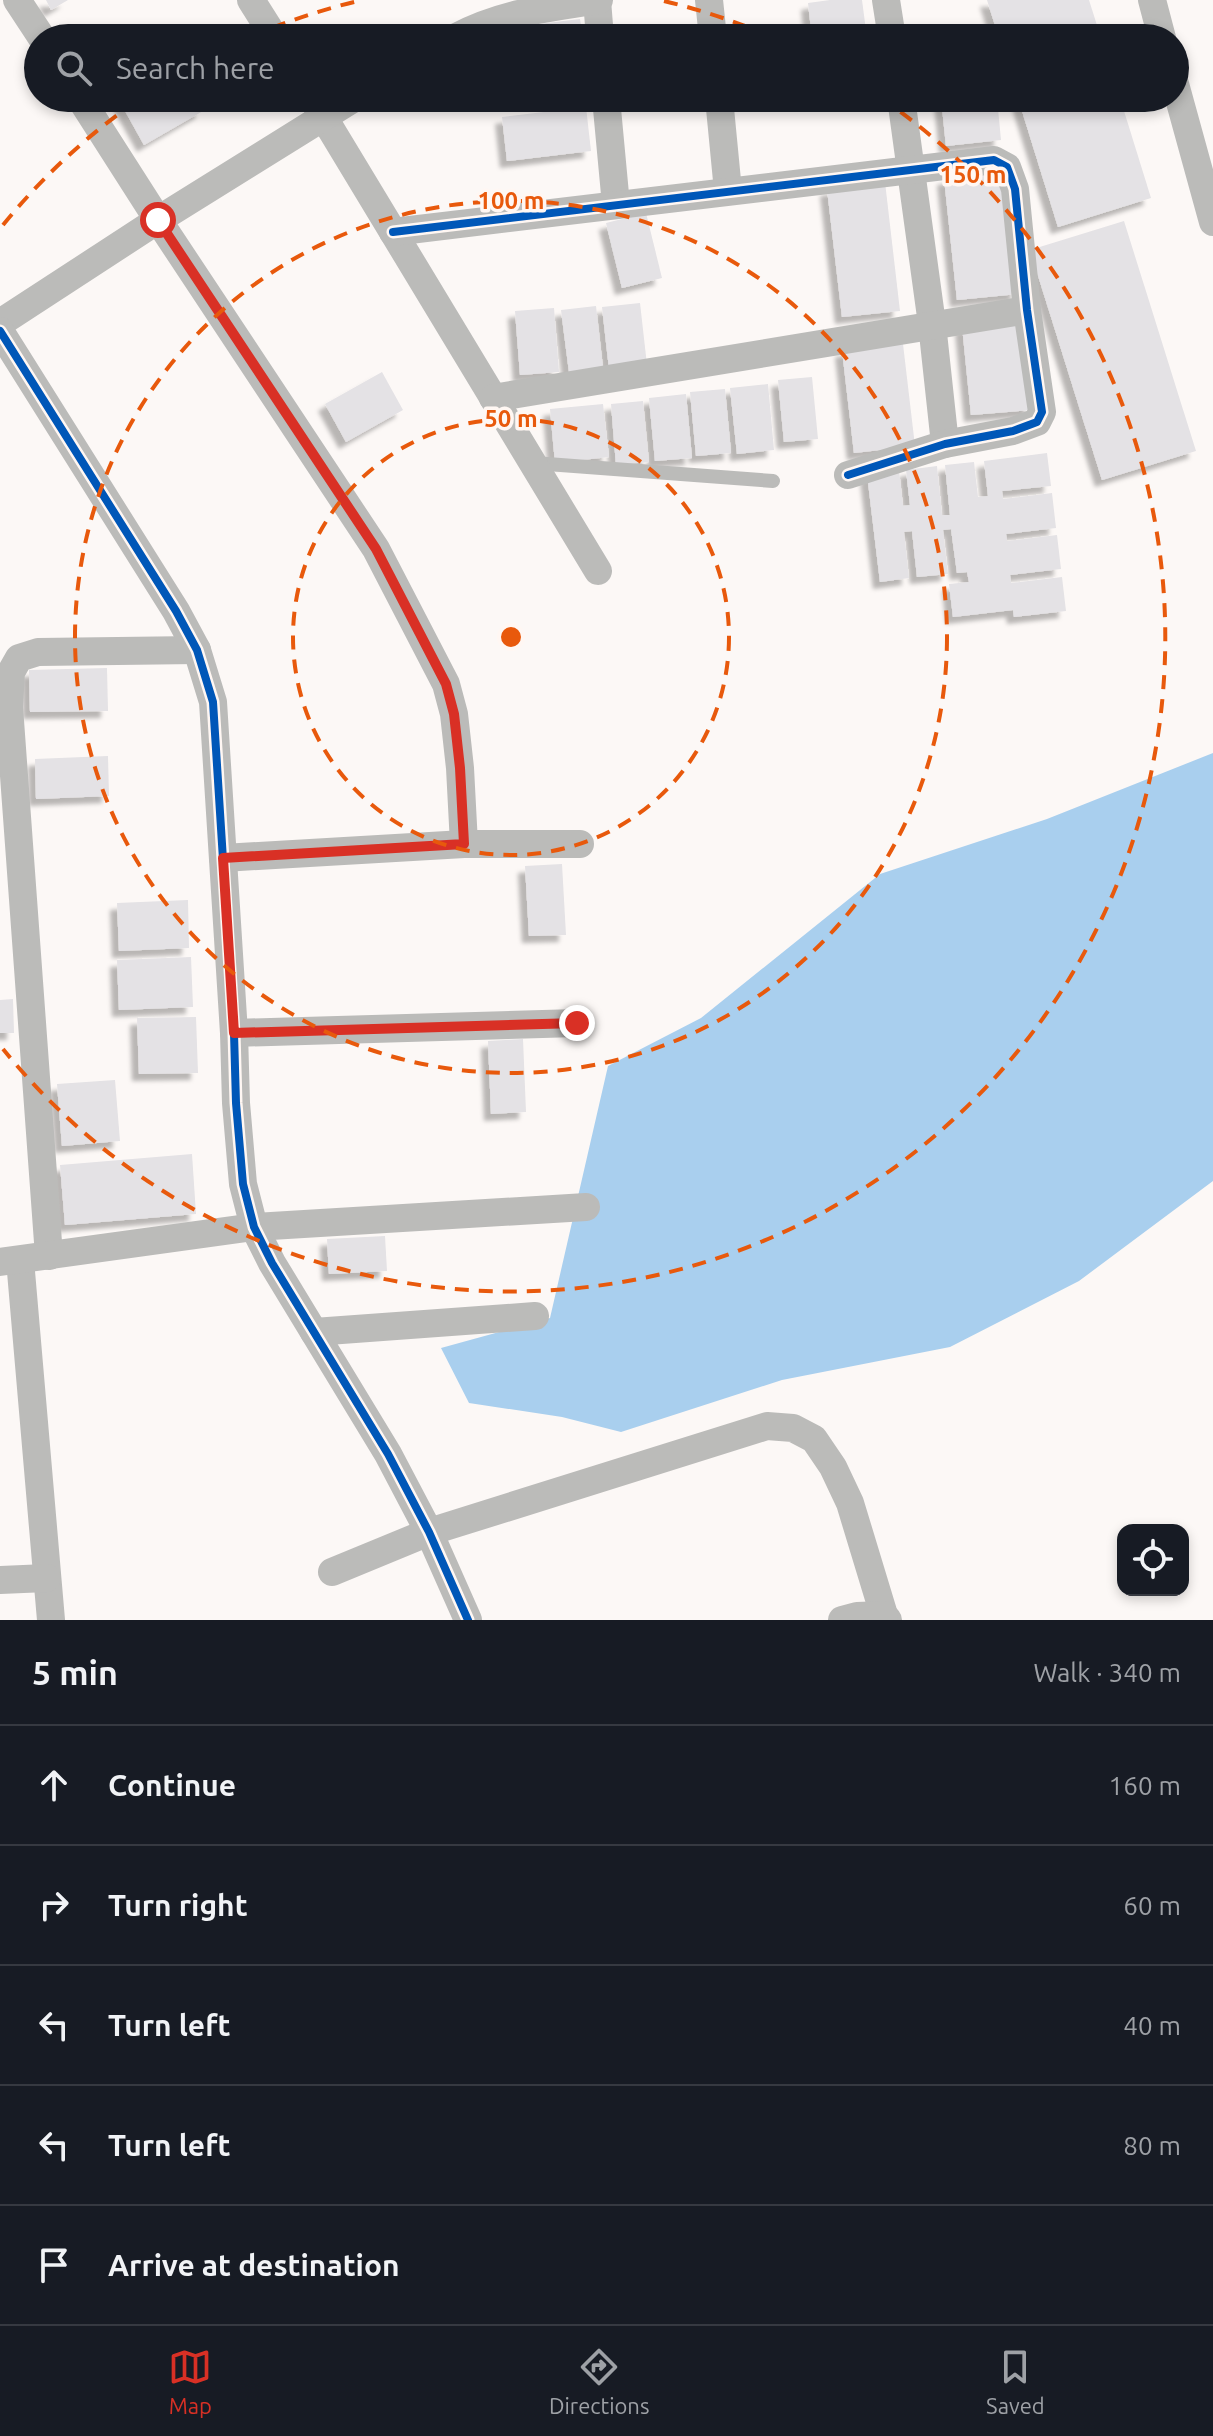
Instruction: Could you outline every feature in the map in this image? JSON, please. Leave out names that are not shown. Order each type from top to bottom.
[{"type":"street","points":[[17,0],[33,24]]},
{"type":"street","points":[[251,0],[266,24]]},
{"type":"street","points":[[484,24],[525,10],[598,0],[599,24]]},
{"type":"street","points":[[709,0],[712,24]]},
{"type":"street","points":[[886,0],[890,24]]},
{"type":"street","points":[[1152,0],[1158,24]]},
{"type":"street","points":[[89,112],[376,549],[446,684],[454,714],[464,844]]},
{"type":"street","points":[[0,323],[158,220],[312,112]]},
{"type":"street","points":[[320,112],[598,571]]},
{"type":"street","points":[[607,112],[616,205]]},
{"type":"street","points":[[720,112],[728,191]]},
{"type":"street","points":[[903,112],[945,444]]},
{"type":"street","points":[[1183,112],[1213,222]]},
{"type":"street","points":[[393,232],[994,160],[1007,167],[1015,189],[1027,310],[1042,412],[1037,422],[1013,431],[945,444],[848,475]]},
{"type":"street","points":[[493,398],[1027,310]]},
{"type":"street","points":[[0,331],[176,611],[197,650],[213,702],[236,1103],[243,1184],[254,1227],[272,1263],[388,1454],[429,1532],[468,1620]]},
{"type":"street","points":[[49,1256],[10,868],[11,672],[19,658],[38,652],[197,650]]},
{"type":"street","points":[[223,858],[464,844],[580,844]]},
{"type":"street","points":[[234,1033],[577,1023]]},
{"type":"street","points":[[51,1620],[10,1261],[254,1227],[586,1207]]},
{"type":"street","points":[[314,1332],[535,1316]]},
{"type":"street","points":[[332,1572],[429,1532],[767,1426],[793,1428],[814,1439],[833,1467],[850,1503],[886,1618],[857,1616],[842,1620]]},
{"type":"street","points":[[0,1580],[47,1578]]},
{"type":"lane","points":[[533,463],[773,481]]},
{"type":"water","points":[[1213,753],[1213,1181],[1079,1281],[950,1347],[782,1380],[621,1432],[562,1417],[469,1403],[441,1348],[550,1318],[608,1066],[701,1018],[880,874],[1047,819]]},
{"type":"building","points":[[46,0],[68,0],[51,10]]},
{"type":"building","points":[[862,0],[865,24],[810,24],[808,3]]},
{"type":"building","points":[[987,0],[1089,0],[1097,24],[995,24]]},
{"type":"building","points":[[580,19],[581,24],[538,24]]},
{"type":"building","points":[[126,112],[201,112],[144,145]]},
{"type":"building","points":[[544,112],[587,112],[591,151],[507,161],[502,117]]},
{"type":"building","points":[[942,112],[998,112],[1001,140],[946,146]]},
{"type":"building","points":[[1022,112],[1124,112],[1151,198],[1058,227]]},
{"type":"building","points":[[1005,171],[1018,294],[957,300],[944,178]]},
{"type":"building","points":[[885,182],[900,311],[842,317],[827,189]]},
{"type":"building","points":[[646,213],[662,278],[622,288],[606,223]]},
{"type":"building","points":[[1124,221],[1196,451],[1102,480],[1030,250]]},
{"type":"building","points":[[640,303],[647,365],[609,369],[602,307]]},
{"type":"building","points":[[596,306],[603,368],[569,372],[561,310]]},
{"type":"building","points":[[554,308],[559,372],[520,375],[515,311]]},
{"type":"building","points":[[1022,319],[1032,410],[971,415],[962,326]]},
{"type":"building","points":[[903,344],[915,446],[854,453],[842,350]]},
{"type":"building","points":[[382,372],[403,410],[346,442],[325,404]]},
{"type":"building","points":[[812,377],[818,439],[784,442],[778,380]]},
{"type":"building","points":[[768,384],[774,450],[737,454],[730,388]]},
{"type":"building","points":[[725,389],[731,453],[696,456],[690,392]]},
{"type":"building","points":[[686,394],[692,458],[655,461],[649,398]]},
{"type":"building","points":[[643,401],[649,462],[616,465],[611,404]]},
{"type":"building","points":[[603,404],[609,457],[555,463],[550,409]]},
{"type":"building","points":[[1047,453],[1051,486],[1002,491],[1003,499],[1052,493],[1056,528],[1006,534],[1007,541],[1057,535],[1061,569],[1010,575],[1011,583],[1062,577],[1066,611],[1014,617],[1013,610],[953,617],[949,584],[969,582],[967,572],[957,573],[951,529],[943,530],[948,574],[917,577],[912,531],[904,532],[909,578],[880,582],[867,474],[899,470],[903,506],[910,505],[906,470],[937,466],[942,515],[950,515],[945,465],[974,462],[978,497],[988,496],[984,461]]},
{"type":"building","points":[[107,668],[108,711],[30,712],[29,670]]},
{"type":"building","points":[[108,756],[109,796],[36,799],[35,759]]},
{"type":"building","points":[[562,864],[566,935],[529,936],[525,866]]},
{"type":"building","points":[[188,900],[189,948],[119,951],[117,903]]},
{"type":"building","points":[[191,957],[193,1007],[119,1010],[117,960]]},
{"type":"building","points":[[13,999],[14,1033],[0,1033],[0,1000]]},
{"type":"building","points":[[196,1017],[198,1073],[139,1074],[137,1018]]},
{"type":"building","points":[[523,1039],[526,1112],[491,1114],[488,1041]]},
{"type":"building","points":[[115,1080],[120,1141],[62,1146],[57,1084]]},
{"type":"building","points":[[192,1154],[196,1214],[65,1225],[60,1165]]},
{"type":"building","points":[[385,1236],[387,1271],[329,1274],[327,1239]]},
{"type":"cycle path","points":[[393,232],[994,160],[1007,167],[1015,189],[1027,310],[1042,412],[1037,422],[1013,431],[945,444],[848,475]]},
{"type":"cycle path","points":[[0,331],[176,611],[197,650],[213,702],[236,1103],[243,1184],[254,1227],[272,1263],[388,1454],[429,1532],[468,1620]]},
{"type":"route","points":[[158,220],[376,549],[446,684],[454,714],[460,768],[464,844],[223,858],[234,1033],[577,1023]]}]
